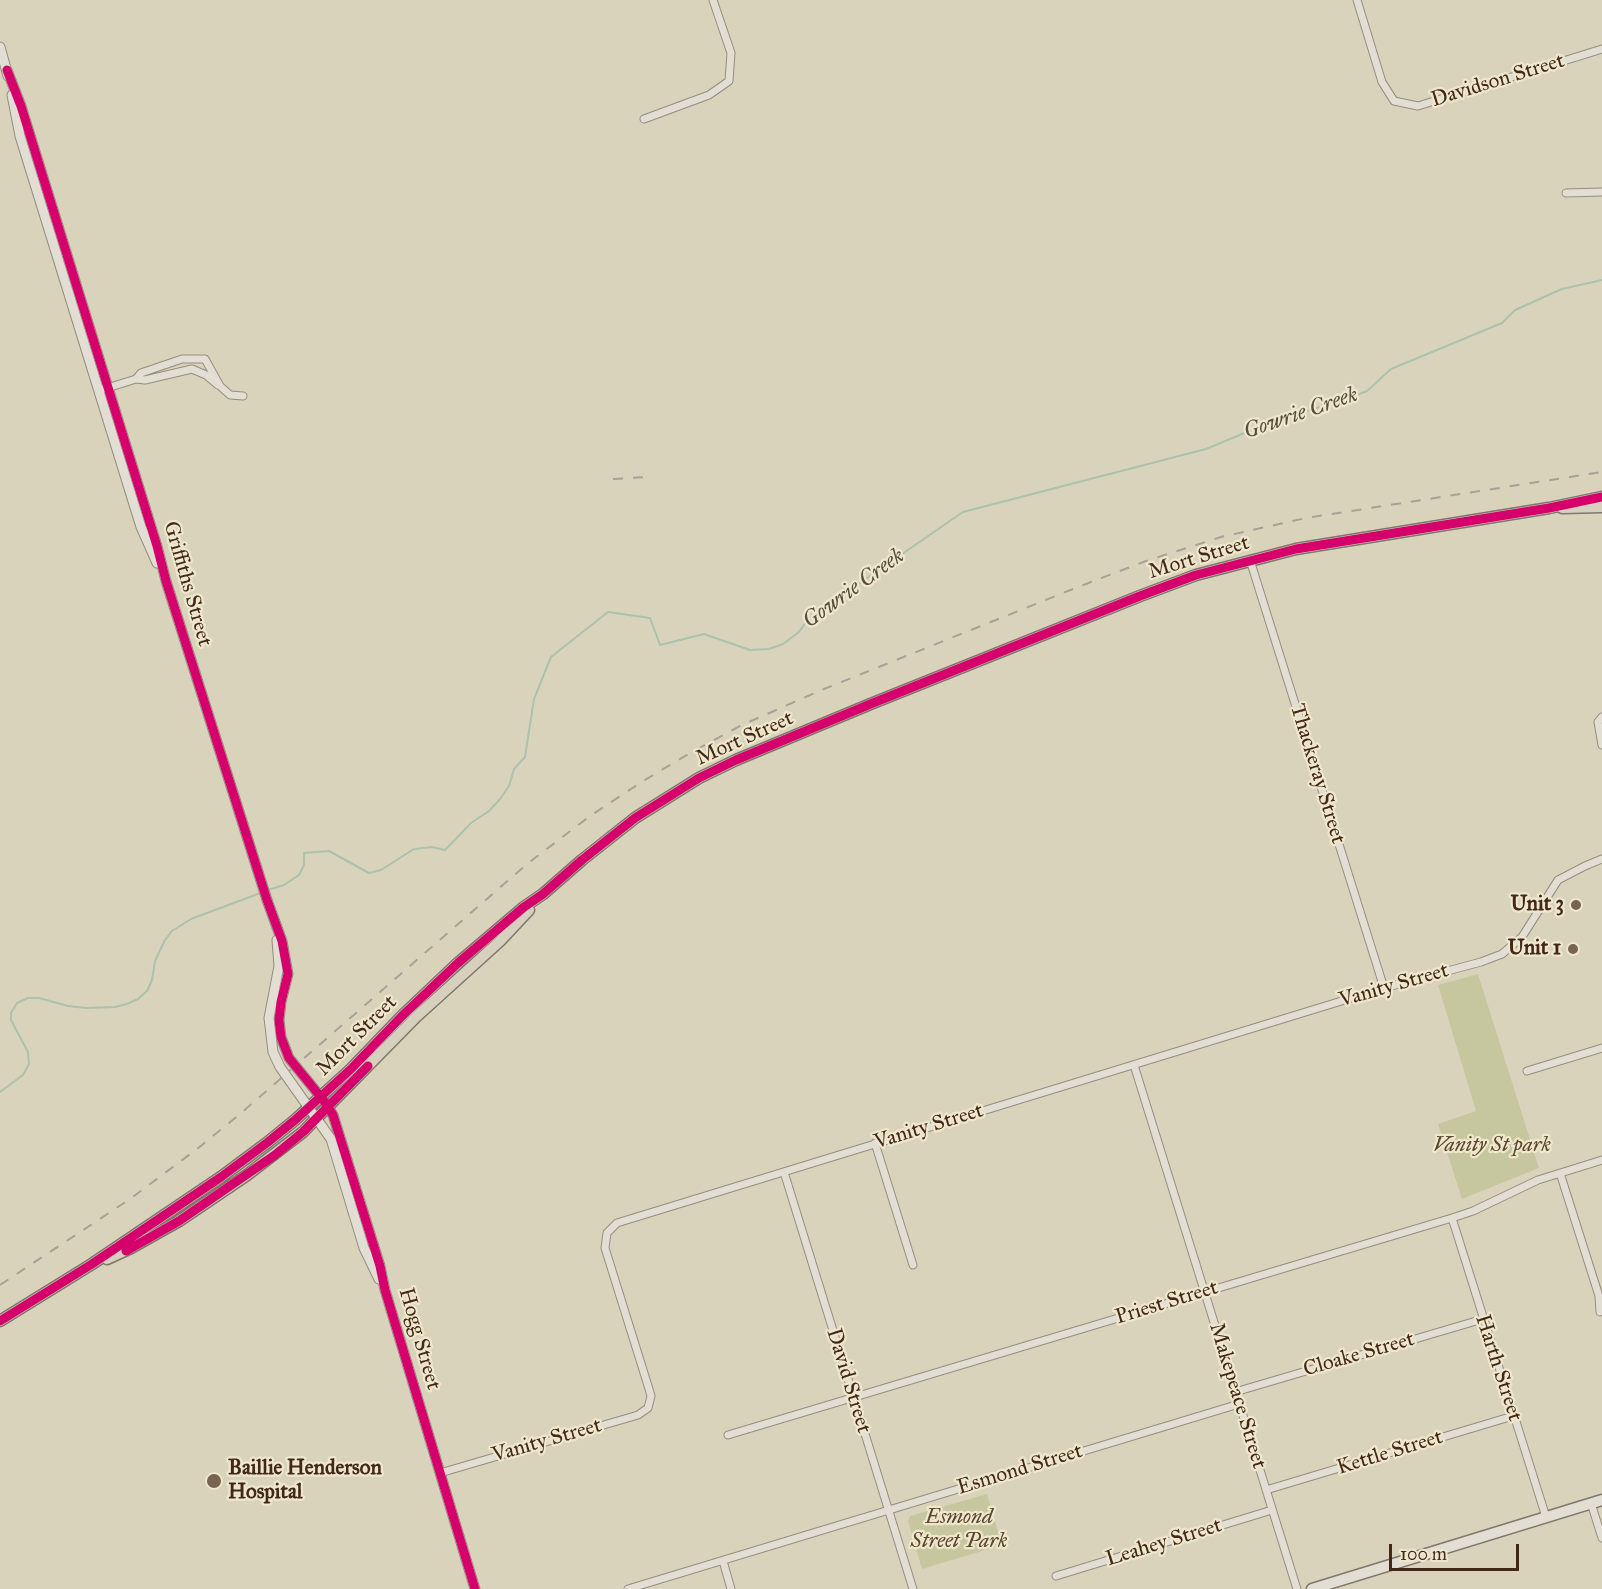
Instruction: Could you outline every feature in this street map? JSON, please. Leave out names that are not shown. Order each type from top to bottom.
[{"type":"main road","name":"Mort Street","points":[[0,1321],[92,1264],[245,1160],[296,1120],[313,1113],[458,963],[635,818],[699,778],[736,760],[1140,596],[1196,576],[1296,549],[1550,508],[1602,497]]},
{"type":"main road","name":"Mort Street","points":[[1550,508],[1602,507]]},
{"type":"main road","points":[[1312,1589],[1597,1502]]},
{"type":"street","points":[[644,118],[709,95],[729,81],[731,53],[713,0]]},
{"type":"street","name":"Davidson Street","points":[[1357,0],[1382,82],[1394,101],[1418,106],[1602,49]]},
{"type":"street","name":"Griffiths Street","points":[[0,46],[25,118],[104,389],[157,546],[166,581],[284,952],[288,974],[280,1002],[281,1037],[289,1058],[325,1101]]},
{"type":"street","points":[[1566,193],[1602,192]]},
{"type":"street","points":[[136,379],[141,373],[182,359],[205,359],[220,386]]},
{"type":"street","points":[[104,389],[136,379],[145,380],[192,369],[206,375],[230,395],[243,396]]},
{"type":"street","name":"Thackeray Street","points":[[1250,560],[1384,988]]},
{"type":"street","points":[[1602,717],[1598,722],[1602,745]]},
{"type":"street","name":"Vanity Street","points":[[440,1473],[638,1415],[648,1408],[650,1389],[605,1248],[607,1233],[617,1222],[1384,988],[1481,962],[1502,954],[1522,937],[1558,880],[1602,859]]},
{"type":"street","name":"Griffiths Street","points":[[278,934],[279,966],[270,1005],[270,1036],[273,1052],[280,1067],[313,1113]]},
{"type":"street","points":[[1527,1071],[1602,1048]]},
{"type":"street","name":"Makepeace Street","points":[[1134,1065],[1297,1589]]},
{"type":"street","name":"Hogg Street","points":[[325,1101],[339,1131],[475,1589]]},
{"type":"street","name":"Hogg Street","points":[[313,1113],[331,1138],[364,1248],[385,1290]]},
{"type":"street","points":[[875,1143],[913,1265]]},
{"type":"street","name":"Priest Street","points":[[728,1434],[1452,1218],[1473,1211],[1538,1180],[1602,1160]]},
{"type":"street","name":"David Street","points":[[784,1172],[913,1589]]},
{"type":"street","points":[[1560,1173],[1599,1296],[1600,1312]]},
{"type":"street","name":"Harth Street","points":[[1452,1218],[1546,1517]]},
{"type":"street","name":"Cloake Street","points":[[1235,1392],[1483,1319]]},
{"type":"street","name":"Esmond Street","points":[[628,1589],[1239,1404]]},
{"type":"street","name":"Kettle Street","points":[[1266,1490],[1514,1416]]},
{"type":"street","points":[[1597,1502],[1602,1539]]},
{"type":"street","name":"Leahey Street","points":[[1056,1576],[1272,1510]]},
{"type":"street","points":[[723,1561],[731,1589]]},
{"type":"green space","name":"Vanity St park","points":[[1478,974],[1539,1168],[1462,1199],[1438,1124],[1476,1111],[1438,985]]},
{"type":"green space","name":"Esmond Street Park","points":[[987,1494],[1002,1545],[922,1569],[908,1521],[910,1516]]},
{"type":"waterway","name":"Gowrie Creek","points":[[268,890],[284,885],[299,875],[304,865],[304,853],[329,851],[369,873],[381,870],[414,849],[432,847],[445,850],[471,823],[489,811],[500,799],[509,786],[514,769],[525,757],[534,699],[551,657],[608,612],[650,618],[660,645],[704,634],[750,650],[769,649],[783,644],[799,632],[809,618],[963,512],[1206,449],[1276,420],[1344,400],[1367,391],[1391,369],[1502,323],[1515,310],[1562,289],[1602,280]]},
{"type":"waterway","name":"Gowrie Creek","points":[[0,1092],[23,1075],[29,1064],[28,1052],[11,1020],[11,1013],[17,1003],[28,998],[39,998],[86,1008],[115,1007],[127,1004],[138,999],[147,991],[152,980],[155,961],[172,931],[191,919],[263,892]]},
{"type":"railway","points":[[0,1285],[130,1199],[197,1149],[527,864],[590,816],[643,781],[742,725],[824,689],[1078,587],[1146,561],[1221,537],[1306,518],[1602,472]]},
{"type":"railway","points":[[613,479],[646,477]]},
{"type":"cycle path","points":[[7,70],[21,106],[166,581],[282,941],[288,974],[281,1002],[279,1020],[281,1037],[289,1058],[333,1115],[475,1589]]},
{"type":"cycle path","points":[[0,1321],[92,1264],[221,1177],[268,1142],[351,1069],[458,963],[524,907],[635,818],[699,778],[736,760],[873,703],[1196,575],[1296,549],[1549,508],[1602,497]]},
{"type":"cycle path","points":[[126,1251],[179,1221],[275,1155],[303,1132],[368,1066]]},
{"type":"place","name":"Unit 3","points":[[1576,905]]},
{"type":"place","name":"Unit 1","points":[[1573,949]]},
{"type":"place","name":"Baillie Henderson Hospital","points":[[214,1481]]}]
